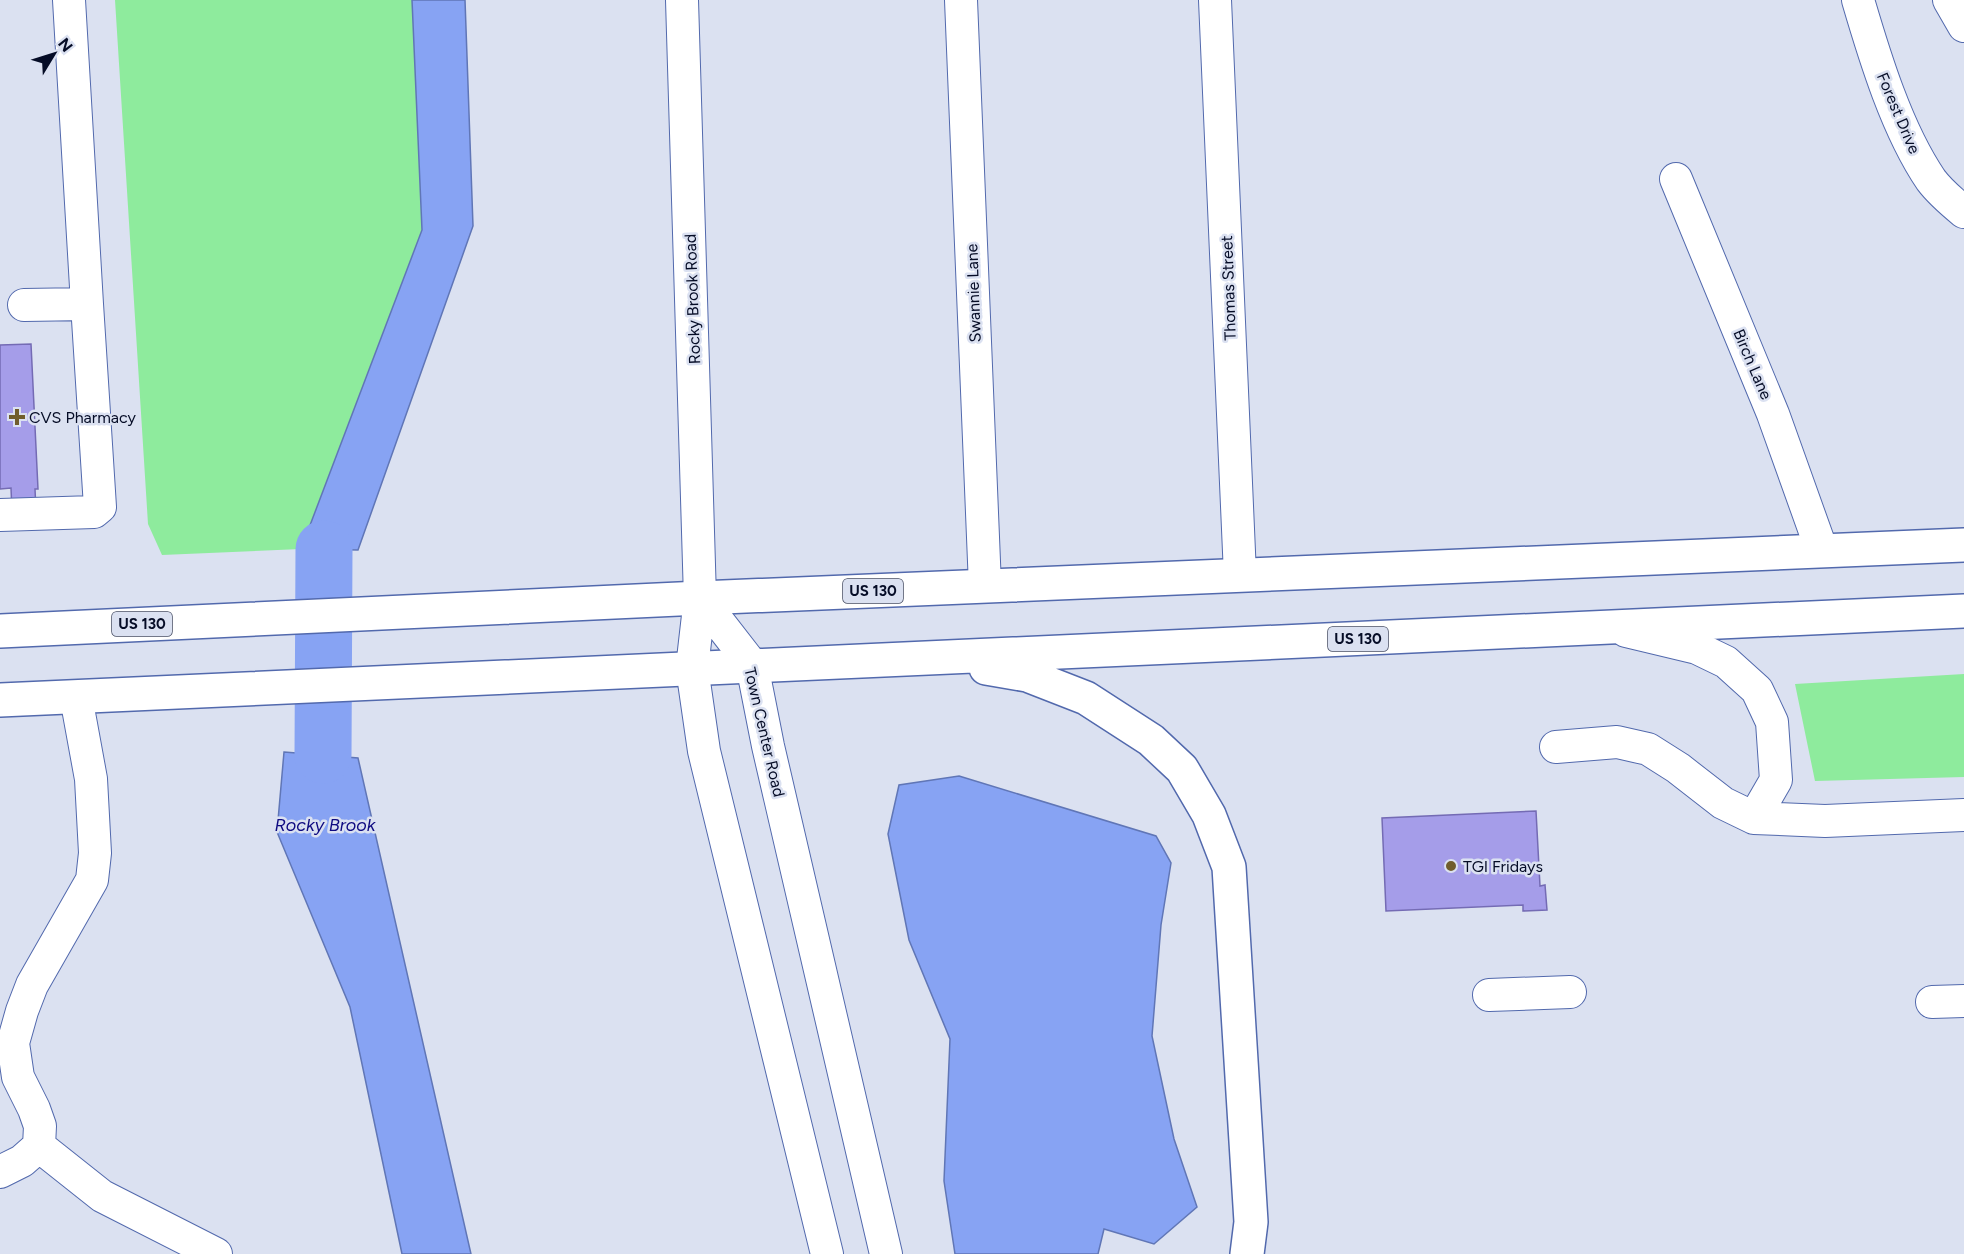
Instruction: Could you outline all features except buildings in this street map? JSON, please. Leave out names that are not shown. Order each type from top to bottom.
[{"type":"highway","name":"US 130","points":[[0,631],[700,598],[1964,545]]},
{"type":"highway","name":"US 130","points":[[0,700],[1964,611]]},
{"type":"highway","points":[[934,658],[1027,675],[1086,698],[1151,740],[1182,769],[1209,815],[1229,867],[1251,1222],[1247,1254]]},
{"type":"street","points":[[0,515],[94,512],[100,507],[69,0]]},
{"type":"street","name":"Rocky Brook Road","points":[[682,0],[700,598]]},
{"type":"street","name":"Swannie Lane","points":[[961,0],[985,586]]},
{"type":"street","name":"Thomas Street","points":[[1215,0],[1240,575]]},
{"type":"street","name":"Forest Drive","points":[[1858,0],[1872,49],[1911,147],[1933,182],[1964,212]]},
{"type":"street","points":[[1949,0],[1964,26]]},
{"type":"street","name":"Birch Lane","points":[[1676,179],[1773,414],[1822,551]]},
{"type":"street","points":[[24,305],[87,303]]},
{"type":"street","points":[[700,598],[692,668],[704,751],[827,1254]]},
{"type":"street","name":"Town Center Road","points":[[700,598],[752,665],[886,1254]]},
{"type":"street","points":[[1611,627],[1697,648],[1726,662],[1757,690],[1772,722],[1776,780],[1754,818]]},
{"type":"street","points":[[0,1172],[22,1161],[39,1146],[40,1126],[18,1077],[13,1043],[32,985],[92,880],[95,853],[91,779],[76,697]]},
{"type":"street","points":[[1556,747],[1617,742],[1648,749],[1678,768],[1723,803],[1754,818],[1825,821],[1964,815]]},
{"type":"street","points":[[1489,994],[1570,992]]},
{"type":"street","points":[[1932,1002],[1964,1001]]},
{"type":"street","points":[[39,1146],[102,1196],[216,1254]]},
{"type":"green space","points":[[115,0],[412,0],[422,230],[301,549],[162,555],[148,524]]},
{"type":"green space","points":[[1964,674],[1964,777],[1815,781],[1795,684]]},
{"type":"water","points":[[412,0],[465,0],[473,226],[358,550],[301,549],[422,230]]},
{"type":"water","name":"Rocky Brook","points":[[284,752],[358,758],[471,1254],[402,1254],[350,1007],[277,832]]},
{"type":"water","points":[[959,776],[1156,836],[1171,863],[1161,925],[1152,1036],[1174,1139],[1197,1207],[1154,1244],[1104,1229],[1098,1254],[955,1254],[944,1181],[950,1039],[909,940],[888,834],[899,785]]},
{"type":"waterway","name":"Rocky Brook","points":[[323,755],[324,549]]},
{"type":"place","name":"CVS Pharmacy","points":[[17,417]]},
{"type":"place","name":"TGI Fridays","points":[[1451,866]]}]
